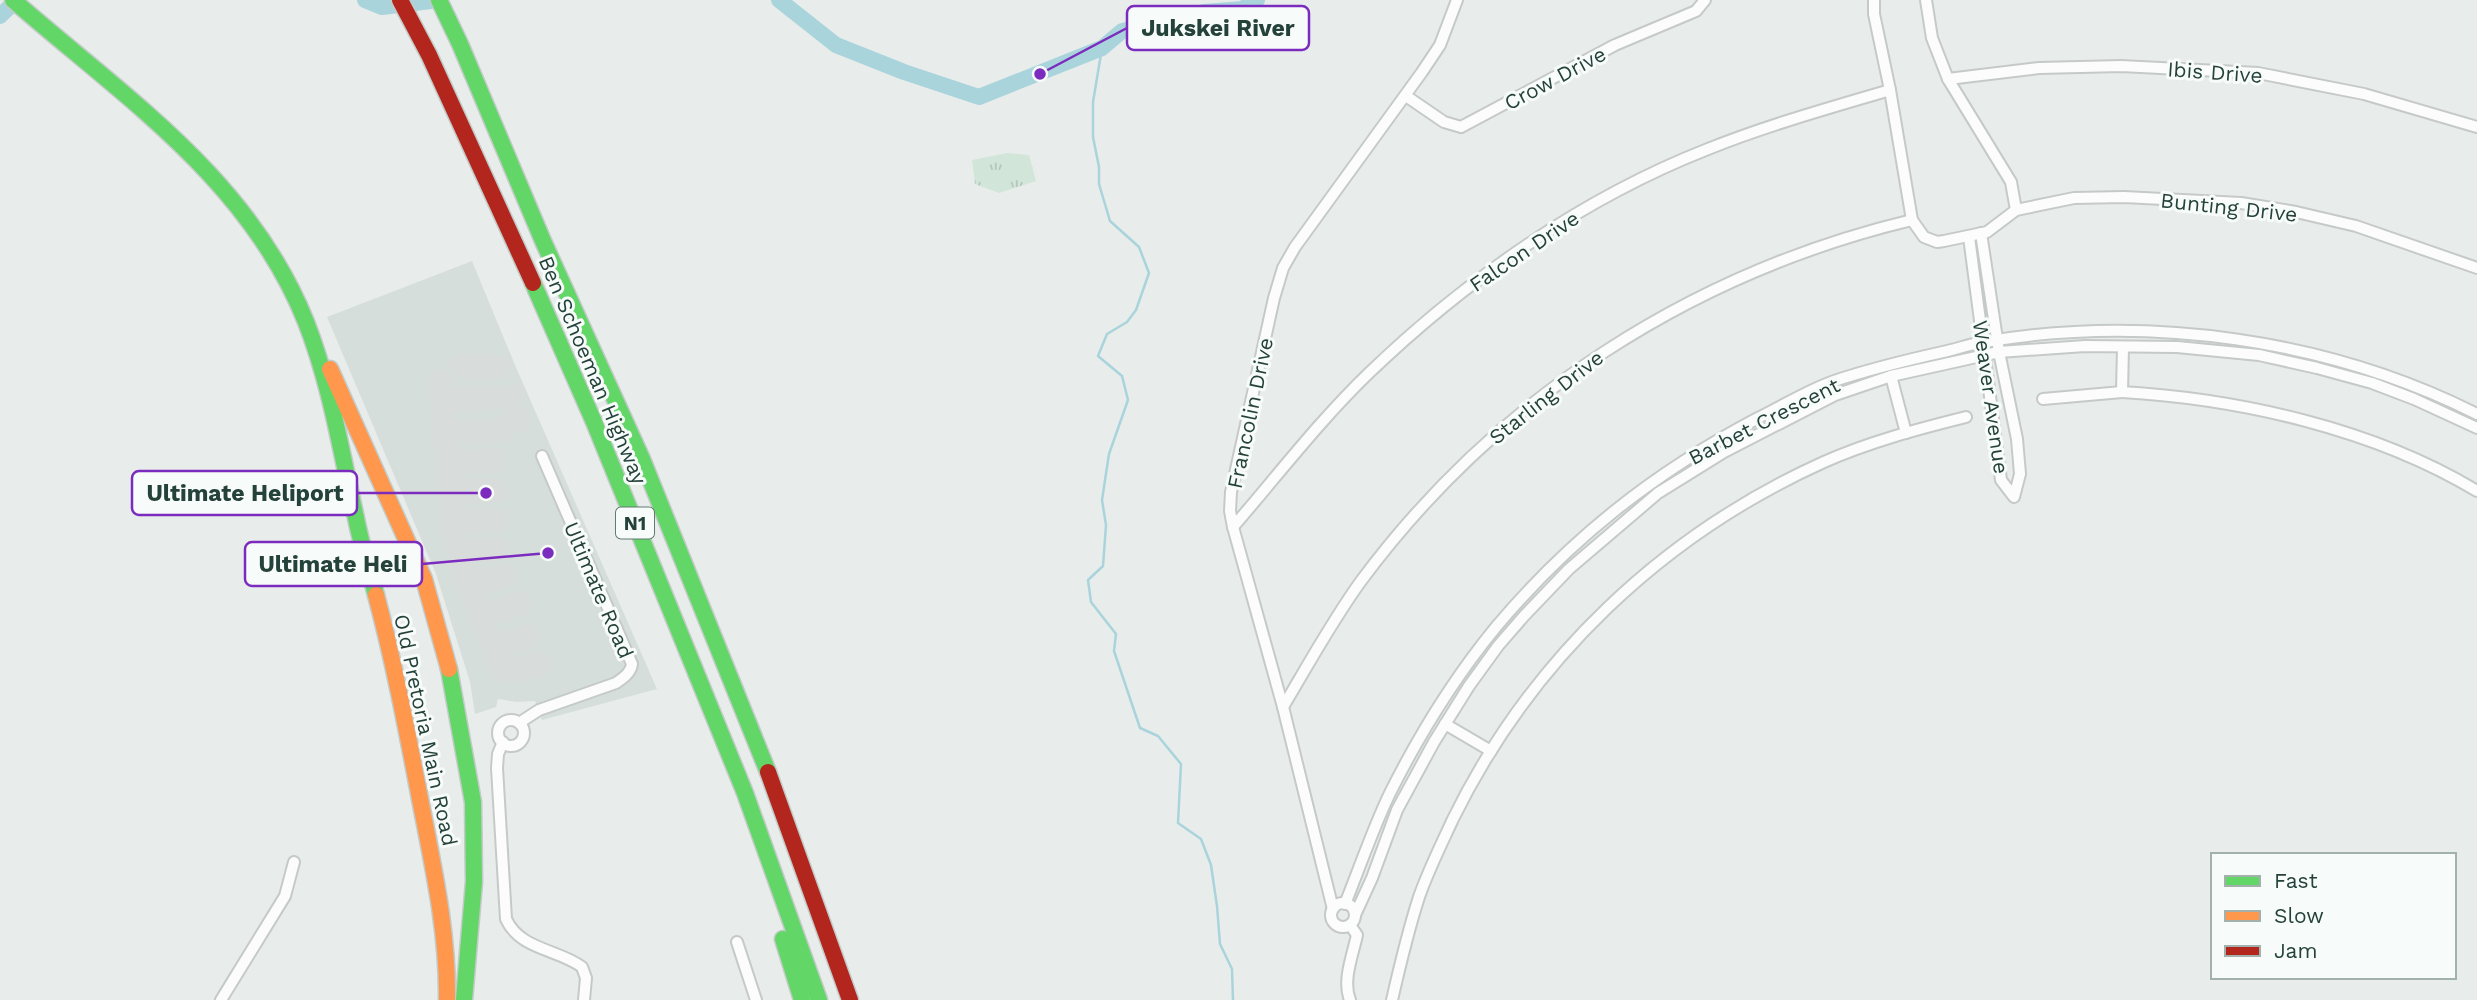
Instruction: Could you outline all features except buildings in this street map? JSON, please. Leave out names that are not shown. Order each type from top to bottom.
[{"type":"main road","name":"Old Pretoria Main Road","points":[[13,0],[167,130],[222,184],[266,243],[285,275],[317,350],[338,431],[357,523],[382,615],[416,779],[442,924],[447,1000]]},
{"type":"main road","name":"Ben Schoeman Highway","points":[[400,0],[429,55],[519,250],[589,410],[745,793],[819,1000]]},
{"type":"main road","name":"Ben Schoeman Highway","points":[[439,0],[543,241],[647,471],[778,797],[850,1000]]},
{"type":"main road","name":"Old Pretoria Main Road","points":[[317,350],[330,369],[394,506],[424,579],[455,699],[473,802],[474,882],[464,1000]]},
{"type":"main road","points":[[745,793],[785,948],[802,1000]]},
{"type":"main road","points":[[442,924],[472,922]]},
{"type":"street","name":"Francolin Drive","points":[[1333,909],[1283,707],[1233,527],[1231,492],[1283,268],[1294,247],[1440,46],[1457,0]]},
{"type":"street","name":"Crow Drive","points":[[1406,96],[1444,122],[1461,127],[1615,45],[1696,11],[1705,0]]},
{"type":"street","points":[[1874,0],[1874,14],[1912,220],[1924,237],[1937,242],[1981,233],[1998,225],[2016,210],[2011,182],[1948,79],[1933,38],[1926,0]]},
{"type":"street","name":"Ibis Drive","points":[[1948,79],[2039,68],[2121,66],[2258,74],[2364,94],[2477,127]]},
{"type":"street","name":"Falcon Drive","points":[[1233,527],[1331,412],[1369,373],[1506,259],[1575,215],[1666,167],[1779,123],[1890,90]]},
{"type":"street","name":"Bunting Drive","points":[[2016,210],[2074,198],[2124,197],[2241,204],[2296,212],[2356,226],[2477,268]]},
{"type":"street","name":"Starling Drive","points":[[1283,707],[1360,582],[1408,524],[1448,480],[1494,436],[1569,375],[1648,324],[1706,292],[1761,268],[1863,232],[1912,220]]},
{"type":"street","name":"Weaver Avenue","points":[[1969,237],[2001,480],[2014,497],[2020,474],[2017,439],[1998,346],[1981,233]]},
{"type":"street","name":"Barbet Crescent","points":[[1353,920],[1398,810],[1445,724],[1498,646],[1547,592],[1658,493],[1724,452],[1835,395],[1891,376],[1984,355],[1998,346],[2076,332],[2153,331],[2264,344],[2315,354],[2382,373],[2477,414]]},
{"type":"street","points":[[2176,334],[2177,347]]},
{"type":"street","name":"Barbet Crescent","points":[[1345,904],[1389,795],[1449,692],[1495,629],[1537,581],[1611,511],[1716,440],[1831,382],[1982,342],[1998,346],[2177,347],[2259,355],[2372,383],[2422,402],[2477,428]]},
{"type":"street","points":[[2122,392],[2123,346]]},
{"type":"street","points":[[2311,367],[2315,354]]},
{"type":"street","points":[[1891,376],[1906,433]]},
{"type":"street","points":[[1831,382],[1835,395]]},
{"type":"street","points":[[2422,402],[2426,390]]},
{"type":"street","points":[[2043,399],[2122,392],[2203,400],[2283,415],[2376,443],[2459,480],[2477,491]]},
{"type":"street","points":[[1392,1000],[1402,953],[1420,895],[1468,790],[1532,691],[1600,613],[1656,565],[1729,512],[1777,485],[1826,461],[1906,433],[1966,417]]},
{"type":"street","points":[[1716,440],[1724,452]]},
{"type":"street","name":"Ultimate Road","points":[[519,723],[539,710],[616,683],[631,669],[632,664],[542,456]]},
{"type":"street","points":[[1611,511],[1619,525]]},
{"type":"street","points":[[1537,581],[1547,592]]},
{"type":"street","points":[[1449,692],[1461,699]]},
{"type":"street","points":[[508,720],[519,723],[524,729],[521,741],[514,745],[503,743],[499,736],[501,725],[508,720]]},
{"type":"street","points":[[1445,724],[1491,751]]},
{"type":"street","points":[[503,743],[498,754],[497,768],[506,919],[510,928],[524,941],[582,967],[586,978],[584,1000]]},
{"type":"street","points":[[222,1000],[285,896],[294,862]]},
{"type":"street","points":[[1349,1000],[1346,993],[1347,982],[1357,935],[1352,908],[1345,904],[1337,905],[1333,909],[1332,919],[1336,925],[1343,927],[1353,920]]},
{"type":"street","points":[[737,942],[756,1000]]},
{"type":"shaded area","points":[[472,261],[657,689],[542,720],[535,701],[498,699],[496,707],[475,714],[470,682],[436,574],[327,317]]},
{"type":"green space","points":[[1007,153],[1029,155],[1036,181],[999,193],[975,184],[972,160]]},
{"type":"waterway","points":[[0,16],[17,0]]},
{"type":"waterway","points":[[365,0],[382,7],[439,0]]},
{"type":"waterway","points":[[779,0],[836,45],[904,72],[979,97],[1102,48],[1122,31],[1204,12],[1242,9],[1257,0]]},
{"type":"waterway","points":[[1102,48],[1093,102],[1093,137],[1099,167],[1099,184],[1110,221],[1139,247],[1149,273],[1136,310],[1127,322],[1107,334],[1098,356],[1122,376],[1128,400],[1109,454],[1102,500],[1106,525],[1103,566],[1088,580],[1091,602],[1116,634],[1114,651],[1140,728],[1158,736],[1181,764],[1178,823],[1201,839],[1211,865],[1220,944],[1232,969],[1233,1000]]},
{"type":"taxiway","points":[[461,366],[499,367]]},
{"type":"taxiway","points":[[440,382],[458,558],[502,668],[512,672],[540,663]]},
{"type":"taxiway","points":[[440,390],[446,397],[453,399],[512,397]]},
{"type":"taxiway","points":[[444,422],[448,429],[457,432],[497,431],[518,420]]},
{"type":"taxiway","points":[[446,449],[449,455],[460,461],[493,460]]},
{"type":"taxiway","points":[[450,480],[458,489],[464,491],[495,490]]},
{"type":"taxiway","points":[[453,511],[461,519],[496,520]]},
{"type":"taxiway","points":[[456,539],[468,550],[497,549]]},
{"type":"taxiway","points":[[464,575],[468,580],[478,583],[505,575]]},
{"type":"taxiway","points":[[477,607],[492,613],[520,604]]},
{"type":"taxiway","points":[[489,638],[493,642],[503,644],[529,636]]},
{"type":"traffic: fast","points":[[13,0],[180,144],[218,183],[252,225],[282,271],[306,322],[322,370],[376,595]]},
{"type":"traffic: fast","points":[[439,0],[543,241],[642,459],[768,772]]},
{"type":"traffic: fast","points":[[533,283],[594,422],[745,793],[819,1000]]},
{"type":"traffic: fast","points":[[449,669],[473,802],[474,882],[464,1000]]},
{"type":"traffic: fast","points":[[783,939],[802,1000]]},
{"type":"traffic: slow","points":[[330,369],[424,579],[449,669]]},
{"type":"traffic: slow","points":[[376,595],[400,697],[435,874],[445,949],[447,1000]]},
{"type":"traffic: jam","points":[[400,0],[429,55],[533,283]]},
{"type":"traffic: jam","points":[[768,772],[850,1000]]},
{"type":"place","name":"Jukskei River","points":[[1040,74]]},
{"type":"place","name":"Ultimate Heliport","points":[[486,493]]},
{"type":"place","name":"Ultimate Heli","points":[[548,553]]}]
